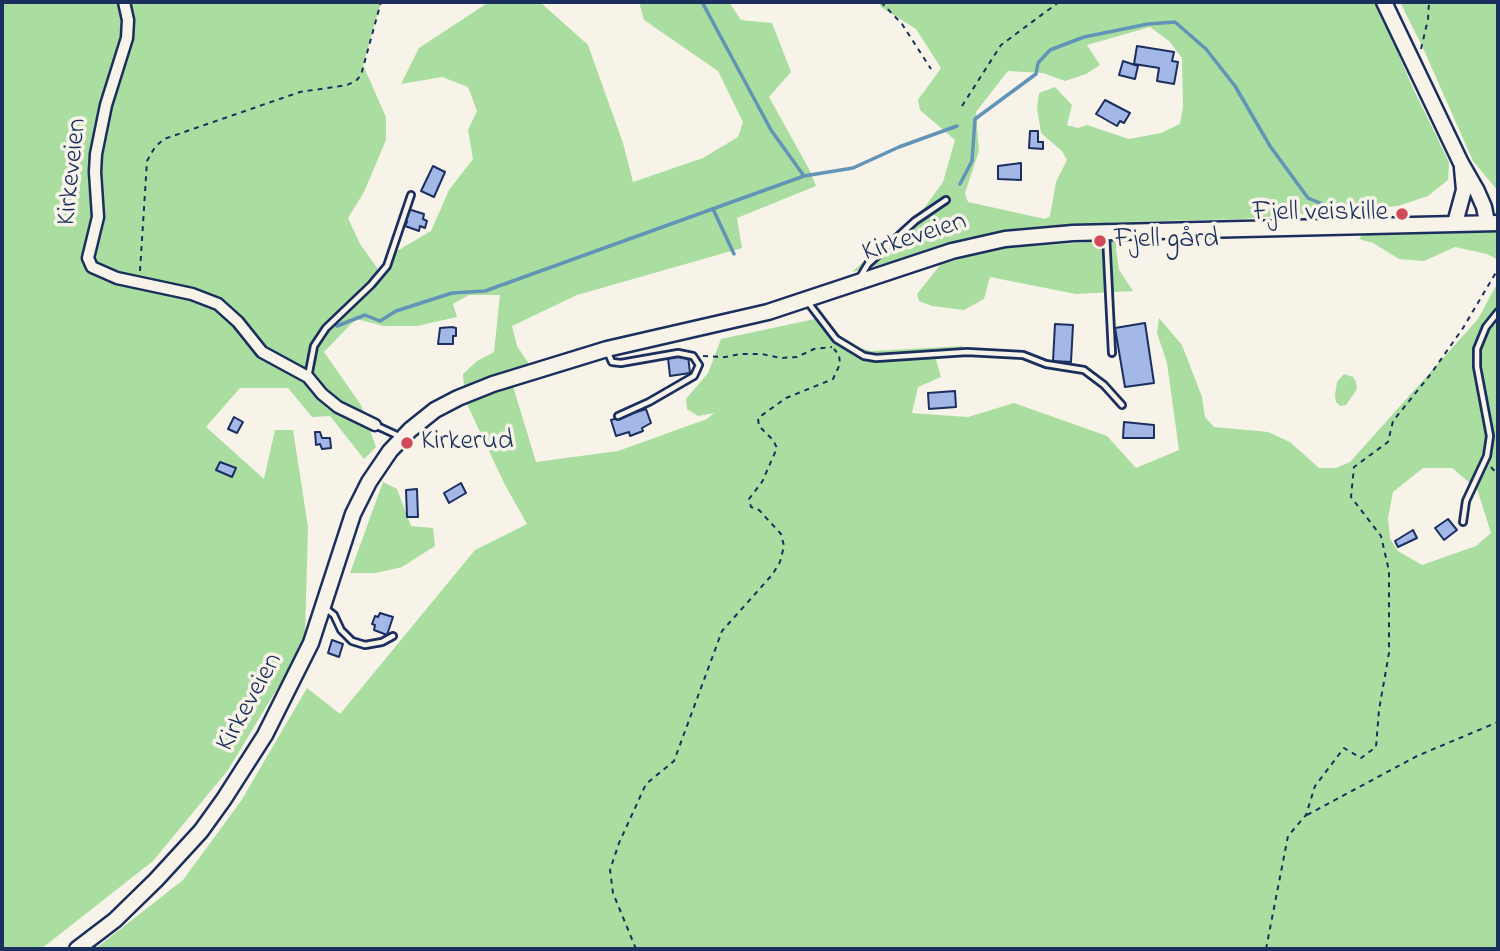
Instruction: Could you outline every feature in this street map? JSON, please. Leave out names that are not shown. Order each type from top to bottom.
[{"type":"main road","points":[[1384,2],[1484,207],[1486,223]]},
{"type":"main road","points":[[1455,223],[1464,190],[1461,163]]},
{"type":"main road","name":"Kirkeveien","points":[[77,949],[115,920],[156,880],[201,831],[224,799],[280,706],[312,643],[353,514],[369,482],[402,438],[435,410],[458,398],[493,384],[607,349],[768,312],[952,251],[992,241],[1027,236],[1106,233],[1486,223]]},
{"type":"street","name":"Kirkeveien","points":[[124,2],[128,30],[99,141],[95,172],[98,217],[88,258],[96,270],[117,278],[192,294],[218,304],[238,321],[262,352],[308,377],[322,394],[338,407],[375,425]]},
{"type":"lane","points":[[308,377],[314,346],[326,328],[387,266],[411,195]]},
{"type":"lane","points":[[856,284],[868,264],[915,220],[946,200]]},
{"type":"lane","points":[[1106,233],[1112,353]]},
{"type":"lane","points":[[807,300],[836,339],[864,356],[876,358],[967,352],[1023,355],[1046,364],[1084,370],[1104,385],[1122,405]]},
{"type":"lane","points":[[1463,522],[1466,501],[1486,461],[1490,436],[1476,358],[1482,334],[1498,313]]},
{"type":"lane","points":[[607,349],[612,362],[621,363],[678,353],[693,355],[699,365],[694,376],[618,416]]},
{"type":"lane","name":"Kirkeveien","points":[[375,425],[402,438]]},
{"type":"lane","points":[[324,608],[334,615],[341,630],[352,641],[365,645],[382,642],[393,636]]},
{"type":"path","points":[[139,283],[147,161],[155,147],[164,139],[300,92],[356,81],[361,75],[381,2]]},
{"type":"path","points":[[881,2],[902,24],[931,69]]},
{"type":"path","points":[[962,106],[1001,45],[1059,2]]},
{"type":"path","points":[[1417,69],[1429,2]]},
{"type":"path","points":[[1306,815],[1315,786],[1344,748],[1361,758],[1376,747],[1389,653],[1389,570],[1381,536],[1351,497],[1354,467],[1388,442],[1393,421],[1456,338],[1498,269]]},
{"type":"path","points":[[636,949],[613,893],[610,870],[646,784],[674,761],[722,631],[772,575],[780,562],[784,546],[781,534],[759,510],[751,507],[748,499],[762,482],[777,447],[759,426],[758,418],[786,398],[833,379],[839,364],[839,355],[833,346],[814,349],[797,357],[693,355]]},
{"type":"path","points":[[1486,461],[1498,475]]},
{"type":"path","points":[[1266,949],[1288,836],[1306,815],[1417,756],[1498,722]]},
{"type":"green space","points":[[2,2],[381,2],[363,65],[386,117],[386,140],[364,192],[348,218],[360,244],[383,276],[385,258],[431,231],[449,190],[473,159],[468,130],[477,111],[468,87],[442,77],[401,84],[419,48],[489,2],[540,2],[588,45],[623,143],[633,182],[703,158],[738,137],[743,122],[718,71],[644,20],[639,2],[729,2],[741,20],[772,23],[791,72],[769,97],[816,186],[737,218],[742,248],[577,295],[512,326],[517,346],[529,364],[509,373],[536,462],[618,451],[707,419],[714,413],[698,416],[687,409],[686,399],[708,373],[721,339],[824,317],[840,336],[854,346],[871,351],[963,346],[959,355],[935,356],[941,377],[918,387],[912,413],[968,417],[1014,403],[1107,436],[1136,468],[1179,450],[1167,363],[1157,333],[1159,318],[1182,345],[1202,397],[1205,417],[1214,427],[1268,432],[1290,442],[1319,468],[1336,468],[1350,462],[1478,319],[1498,282],[1498,949],[95,949],[183,880],[241,801],[307,688],[340,714],[475,550],[527,524],[505,485],[465,400],[463,374],[477,361],[494,352],[500,295],[469,295],[453,304],[457,317],[417,326],[384,326],[356,319],[324,352],[361,405],[376,447],[364,459],[330,416],[312,417],[288,388],[240,388],[206,427],[264,479],[275,430],[293,430],[308,527],[305,635],[283,679],[228,770],[153,861],[41,949],[2,949]],"holes":[[[1423,468],[1452,468],[1477,489],[1491,533],[1476,546],[1422,565],[1398,551],[1390,539],[1388,518],[1393,492]]]},
{"type":"green space","points":[[879,2],[1376,2],[1412,86],[1449,162],[1448,180],[1428,196],[1398,206],[1240,219],[1122,222],[1015,229],[852,272],[925,207],[943,182],[955,140],[920,110],[918,100],[941,68],[916,29],[881,7]],"holes":[[[1150,27],[1169,41],[1182,58],[1183,107],[1180,124],[1161,133],[1129,139],[1087,125],[1078,128],[1067,125],[1072,105],[1055,87],[1039,93],[1037,108],[1041,133],[1062,151],[1067,160],[1056,182],[1050,216],[1045,219],[968,202],[965,193],[979,151],[976,112],[1008,71],[1043,73],[1065,81],[1086,74],[1100,65],[1087,45]]]},
{"type":"green space","points":[[1400,2],[1498,2],[1498,191],[1473,161]]},
{"type":"green space","points":[[1498,231],[1498,260],[1487,254],[1455,247],[1424,261],[1399,259],[1373,243],[1359,239],[1362,235]]},
{"type":"green space","points":[[1118,240],[1116,250],[1119,270],[1133,291],[1076,294],[990,277],[984,299],[964,310],[932,306],[919,301],[917,294],[941,264],[1003,248]]},
{"type":"green space","points":[[1344,374],[1353,377],[1357,389],[1346,405],[1340,406],[1335,395],[1337,382]]},
{"type":"green space","points":[[383,482],[397,489],[411,526],[433,528],[435,546],[402,567],[376,573],[350,573]]},
{"type":"building","points":[[1137,46],[1174,52],[1172,61],[1178,62],[1174,84],[1157,81],[1159,68],[1134,64]]},
{"type":"building","points":[[1123,61],[1138,66],[1135,79],[1119,75]]},
{"type":"building","points":[[1105,100],[1130,113],[1124,123],[1120,121],[1117,126],[1096,114]]},
{"type":"building","points":[[1030,131],[1038,131],[1038,142],[1043,142],[1043,149],[1029,148]]},
{"type":"building","points":[[1021,163],[1021,180],[998,179],[998,166]]},
{"type":"building","points":[[433,166],[445,172],[434,197],[421,191]]},
{"type":"building","points":[[408,209],[424,214],[423,219],[427,221],[425,228],[420,226],[419,231],[405,226]]},
{"type":"building","points":[[1145,323],[1154,383],[1125,387],[1115,328]]},
{"type":"building","points":[[1055,324],[1073,325],[1071,362],[1053,361]]},
{"type":"building","points":[[440,328],[456,328],[453,344],[438,344]]},
{"type":"building","points":[[688,356],[690,373],[670,376],[668,358]]},
{"type":"building","points":[[955,391],[956,407],[929,409],[928,393]]},
{"type":"building","points":[[646,409],[651,423],[642,428],[643,431],[630,436],[629,432],[616,436],[611,420]]},
{"type":"building","points":[[234,417],[243,422],[237,433],[228,429]]},
{"type":"building","points":[[1124,422],[1154,425],[1154,438],[1123,438]]},
{"type":"building","points":[[315,432],[320,432],[322,438],[330,438],[331,448],[322,449],[320,444],[316,445]]},
{"type":"building","points":[[220,462],[236,468],[232,477],[216,470]]},
{"type":"building","points":[[461,483],[466,493],[449,503],[444,493]]},
{"type":"building","points":[[417,489],[418,517],[407,517],[406,490]]},
{"type":"building","points":[[1448,519],[1457,530],[1444,540],[1435,528]]},
{"type":"building","points":[[1413,530],[1417,538],[1398,547],[1395,541]]},
{"type":"building","points":[[380,613],[393,617],[387,635],[374,630],[375,625],[372,624],[375,616],[378,617]]},
{"type":"building","points":[[332,640],[343,644],[339,657],[328,653]]},
{"type":"waterway","points":[[702,2],[771,130],[804,176]]},
{"type":"waterway","points":[[960,184],[972,161],[975,119],[1036,74],[1038,63],[1050,50],[1084,37],[1148,24],[1175,22],[1206,49],[1235,86],[1270,146],[1308,198],[1339,211]]},
{"type":"waterway","points":[[337,326],[365,315],[380,321],[396,311],[452,293],[485,291],[804,176],[853,168],[899,147],[957,126]]},
{"type":"waterway","points":[[713,209],[734,254]]},
{"type":"place","name":"Fjell veiskille","points":[[1402,214]]},
{"type":"place","name":"Fjell gård","points":[[1100,241]]},
{"type":"place","name":"Kirkerud","points":[[407,443]]}]
